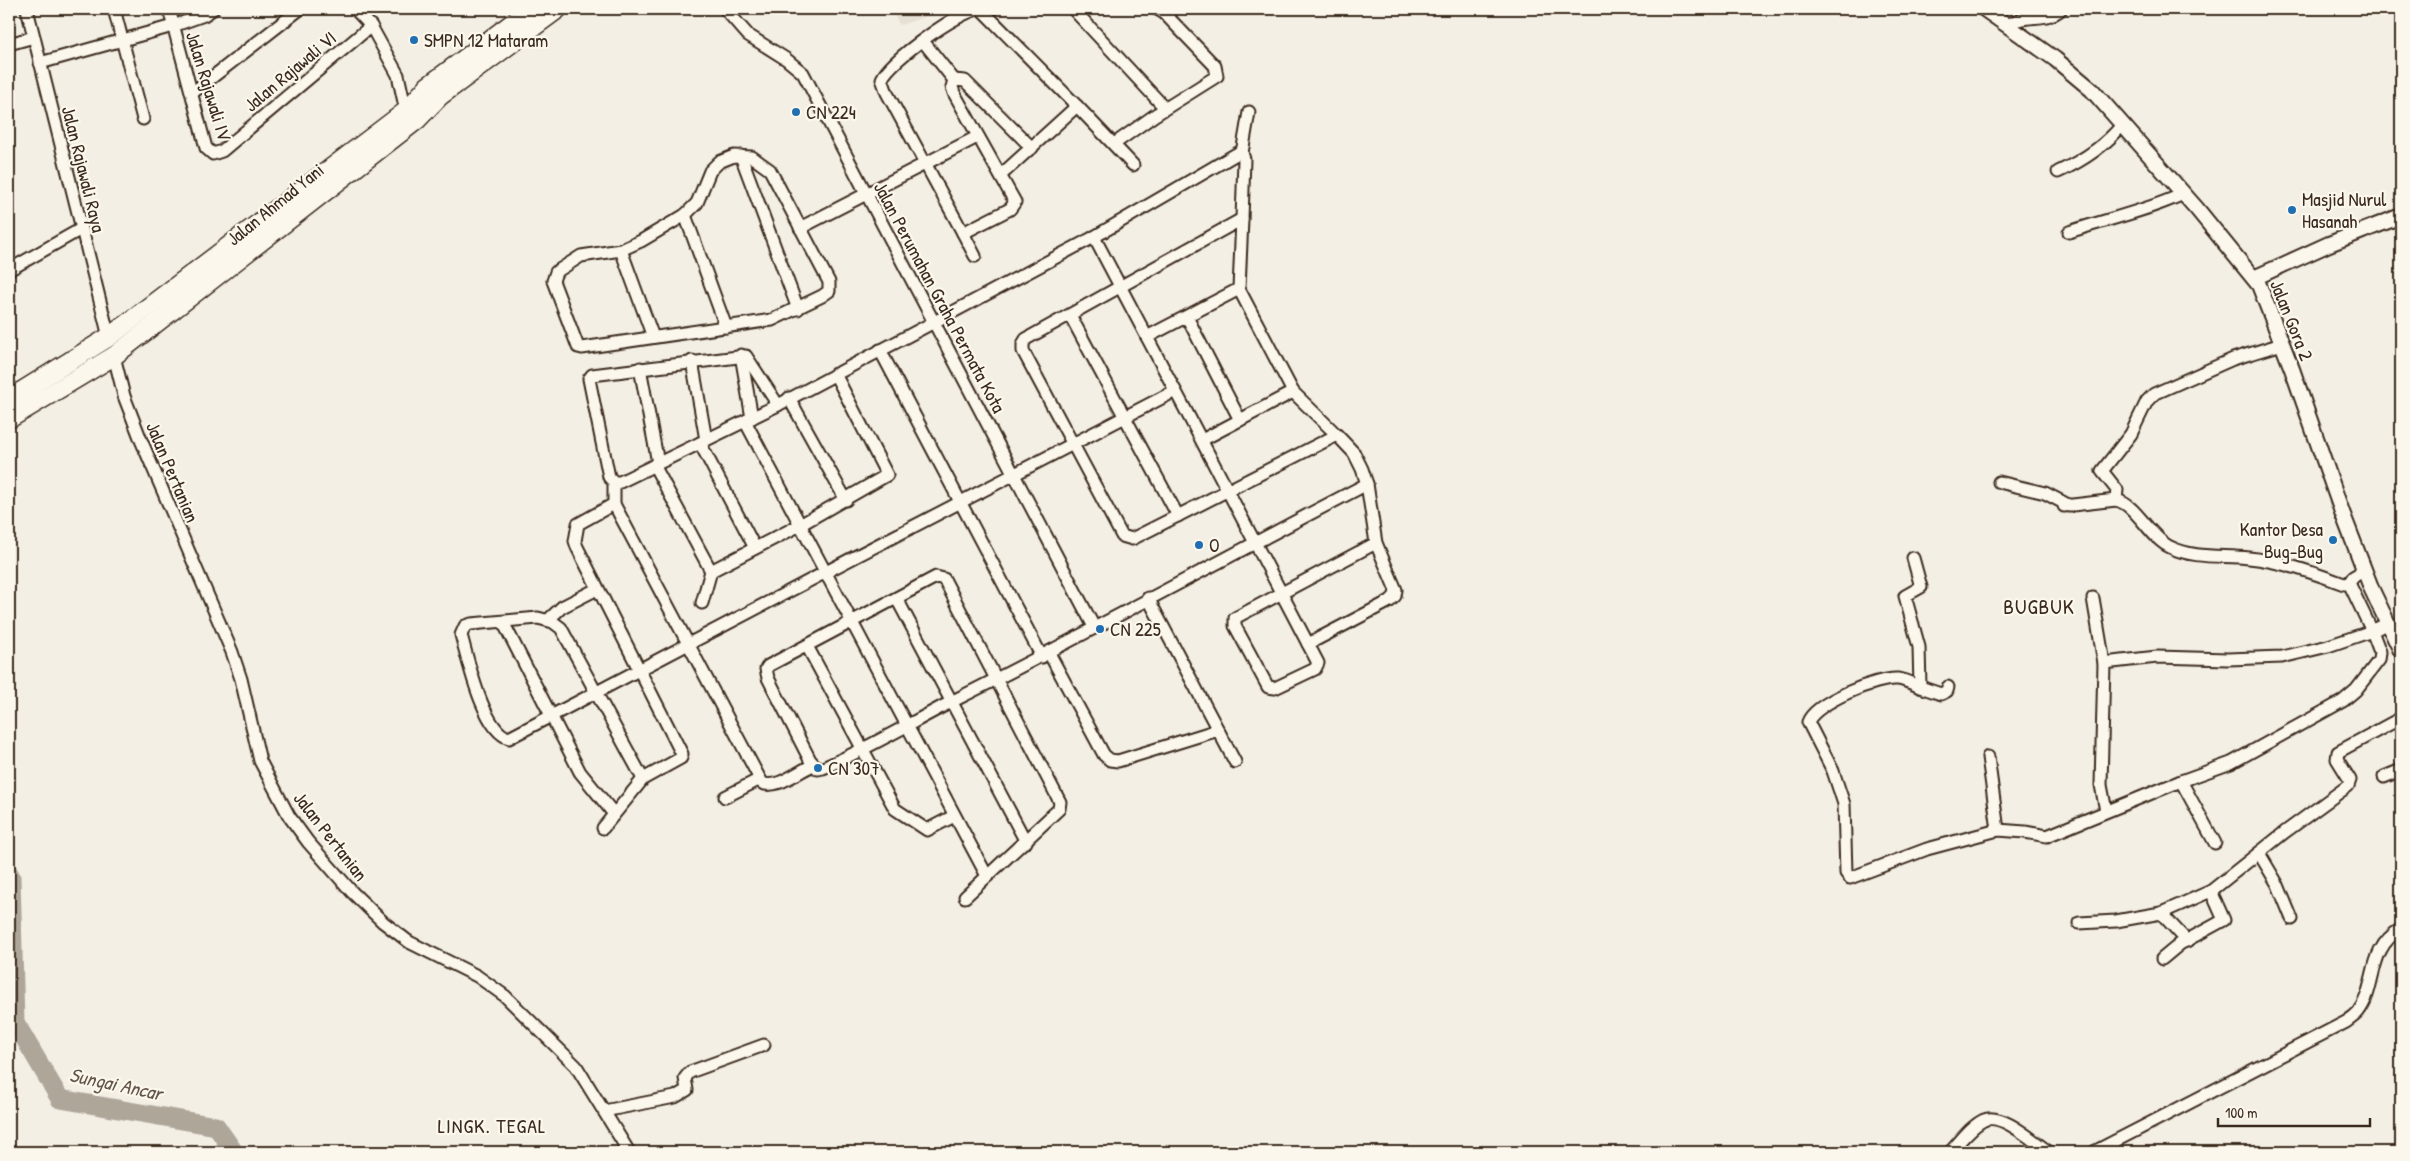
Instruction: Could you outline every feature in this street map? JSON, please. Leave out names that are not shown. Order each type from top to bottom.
[{"type":"highway","points":[[434,91],[531,9]]},
{"type":"highway","name":"Jalan Ahmad Yani","points":[[9,419],[114,356],[411,113],[434,91],[558,9]]},
{"type":"highway","points":[[9,399],[109,338],[411,113]]},
{"type":"street","name":"Jalan Rajawali Raya","points":[[27,9],[109,338]]},
{"type":"street","points":[[114,9],[143,119]]},
{"type":"street","name":"Jalan Rajawali IV","points":[[169,9],[206,148],[213,154]]},
{"type":"street","points":[[40,63],[173,26],[204,15],[212,9]]},
{"type":"street","points":[[192,93],[300,9]]},
{"type":"street","points":[[355,9],[371,26],[398,75],[411,113]]},
{"type":"street","name":"Jalan Perumahan Graha Permata Kota","points":[[725,9],[748,35],[799,68],[1094,627]]},
{"type":"street","points":[[975,256],[886,93],[882,79],[890,68],[954,18],[980,9],[1133,165]]},
{"type":"street","points":[[1073,9],[1166,108]]},
{"type":"street","points":[[1114,144],[1166,108],[1218,76],[1215,66],[1164,13],[1157,9]]},
{"type":"street","name":"Jalan Gora 2","points":[[1984,9],[2083,82],[2183,194],[2254,278],[2266,299],[2342,512],[2401,651]]},
{"type":"street","points":[[2008,26],[2016,21],[2048,17],[2061,9]]},
{"type":"street","name":"Jalan Rajawali VI","points":[[213,154],[222,151],[371,26]]},
{"type":"street","points":[[9,44],[34,37]]},
{"type":"street","points":[[923,41],[954,80],[965,81],[1032,148]]},
{"type":"street","points":[[954,80],[952,87],[954,93],[1013,197],[1014,206],[963,233]]},
{"type":"street","points":[[1001,175],[1076,106]]},
{"type":"street","points":[[1249,112],[1242,153],[1239,289],[1293,392],[1354,453],[1367,484],[1376,543],[1396,590],[1395,596],[1390,601],[1308,644]]},
{"type":"street","points":[[2058,172],[2086,157],[2113,136],[2122,125]]},
{"type":"street","points":[[800,228],[977,136]]},
{"type":"street","points":[[778,404],[750,360],[741,355],[592,375],[589,379],[609,477],[614,482],[620,482],[749,419],[778,404],[835,374],[1094,237],[1242,153]]},
{"type":"street","points":[[734,156],[752,158],[770,170],[830,287],[822,296],[772,320],[582,348],[576,343],[553,281],[554,275],[587,254],[621,250],[641,242],[685,215],[696,203],[710,171],[719,162],[734,156]]},
{"type":"street","points":[[741,156],[798,309]]},
{"type":"street","points":[[2069,232],[2114,216],[2145,209],[2183,194]]},
{"type":"street","points":[[685,215],[726,327]]},
{"type":"street","points":[[2254,278],[2316,249],[2401,216]]},
{"type":"street","points":[[1242,220],[1026,339],[1023,344],[1023,351],[1125,538],[1132,540],[1337,434]]},
{"type":"street","points":[[9,270],[81,229]]},
{"type":"street","points":[[1094,237],[1202,440],[1227,491],[1255,542],[1282,594],[1308,644],[1318,663],[1315,669],[1274,688],[1268,687],[1234,620],[1237,616],[1282,594],[1376,543]]},
{"type":"street","points":[[621,250],[653,337]]},
{"type":"street","points":[[1146,337],[1239,289]]},
{"type":"street","points":[[1070,315],[1178,516]]},
{"type":"street","points":[[1187,316],[1240,420]]},
{"type":"street","points":[[2116,500],[2117,490],[2102,471],[2134,429],[2154,394],[2233,359],[2282,344]]},
{"type":"street","points":[[880,350],[959,501],[1104,755],[1110,760],[1118,760],[1218,730]]},
{"type":"street","points":[[741,355],[749,419],[800,525],[987,876]]},
{"type":"street","name":"Jalan Pertanian","points":[[114,356],[124,396],[141,440],[232,652],[241,679],[260,761],[289,816],[346,886],[383,922],[409,942],[477,976],[505,996],[576,1066],[629,1152]]},
{"type":"street","points":[[692,361],[703,441],[755,548]]},
{"type":"street","points":[[640,368],[656,464],[711,570],[702,602]]},
{"type":"street","points":[[711,570],[800,525],[887,475],[835,374]]},
{"type":"street","points":[[643,779],[596,693],[561,628],[548,620],[538,618],[471,624],[462,629],[461,635],[478,697],[488,716],[506,737],[510,738],[551,716],[596,693],[826,573],[959,501],[1175,391]]},
{"type":"street","points":[[1202,440],[1293,392]]},
{"type":"street","points":[[789,398],[846,500]]},
{"type":"street","points":[[614,482],[614,504],[760,779],[766,785],[775,784],[813,764]]},
{"type":"street","points":[[1999,482],[2045,493],[2070,506]]},
{"type":"street","points":[[965,897],[1059,810],[1060,802],[997,680],[944,578],[936,577],[768,666],[766,673],[813,764],[818,768],[823,768],[906,725],[997,680],[1046,655],[1148,598],[1367,484]]},
{"type":"street","points":[[2056,505],[2070,506],[2116,500],[2129,507],[2160,542],[2179,551],[2212,556],[2257,559],[2344,584],[2349,583],[2353,577],[2365,570]]},
{"type":"street","points":[[603,828],[643,779],[681,758],[682,754],[576,547],[576,528],[582,520],[614,504]]},
{"type":"street","points":[[1913,558],[1921,587],[1905,596],[1919,647],[1920,687]]},
{"type":"street","points":[[1948,687],[1947,691],[1941,694],[1898,679],[1868,683],[1841,696],[1809,719],[1808,724],[1833,771],[1844,804],[1848,876],[1854,878],[1927,850],[1998,830],[2047,836],[2181,781],[2231,763],[2351,695],[2379,660],[2380,652],[2349,583]]},
{"type":"street","points":[[548,620],[562,607],[597,589]]},
{"type":"street","points":[[1148,598],[1235,762]]},
{"type":"street","points":[[2092,598],[2104,662],[2101,784],[2106,811]]},
{"type":"street","points":[[896,599],[1026,842]]},
{"type":"street","points":[[503,622],[586,781],[614,814]]},
{"type":"street","points":[[2104,662],[2157,657],[2277,658],[2328,646],[2372,631],[2388,622]]},
{"type":"street","points":[[808,646],[898,813],[927,830],[954,816]]},
{"type":"street","points":[[2079,923],[2116,922],[2161,913],[2211,891],[2349,784],[2350,780],[2337,759],[2338,752],[2401,718]]},
{"type":"street","points":[[1988,757],[1998,830]]},
{"type":"street","points":[[2384,777],[2401,770]]},
{"type":"street","points":[[725,797],[760,779]]},
{"type":"street","points":[[2181,781],[2215,843]]},
{"type":"street","points":[[2259,853],[2278,885],[2292,919]]},
{"type":"street","points":[[2162,959],[2187,941],[2224,919],[2211,891]]},
{"type":"street","points":[[2161,913],[2187,941]]},
{"type":"street","points":[[2094,1152],[2346,1022],[2358,1012],[2364,1003],[2379,953],[2394,933],[2401,929]]},
{"type":"street","points":[[604,1111],[675,1097],[687,1090],[685,1078],[690,1072],[764,1046]]},
{"type":"street","points":[[1950,1152],[1984,1120],[1994,1118],[2005,1121],[2049,1152]]},
{"type":"shaded area","points":[[890,9],[950,9],[900,25]]},
{"type":"waterway","name":"Sungai Ancar","points":[[9,873],[11,877],[15,1022],[60,1099],[216,1126],[234,1152]]},
{"type":"place","name":"SMPN 12 Mataram","points":[[414,40]]},
{"type":"place","name":"CN 224","points":[[796,112]]},
{"type":"place","name":"Masjid Nurul Hasanah","points":[[2292,210]]},
{"type":"place","name":"Kantor Desa Bug-Bug","points":[[2333,540]]},
{"type":"place","name":"O","points":[[1199,545]]},
{"type":"place","name":"CN 225","points":[[1100,629]]},
{"type":"place","name":"CN 307","points":[[818,768]]},
{"type":"district","name":"BUGBUK","points":[[2039,607]]},
{"type":"district","name":"LINGK. TEGAL","points":[[492,1126]]}]
